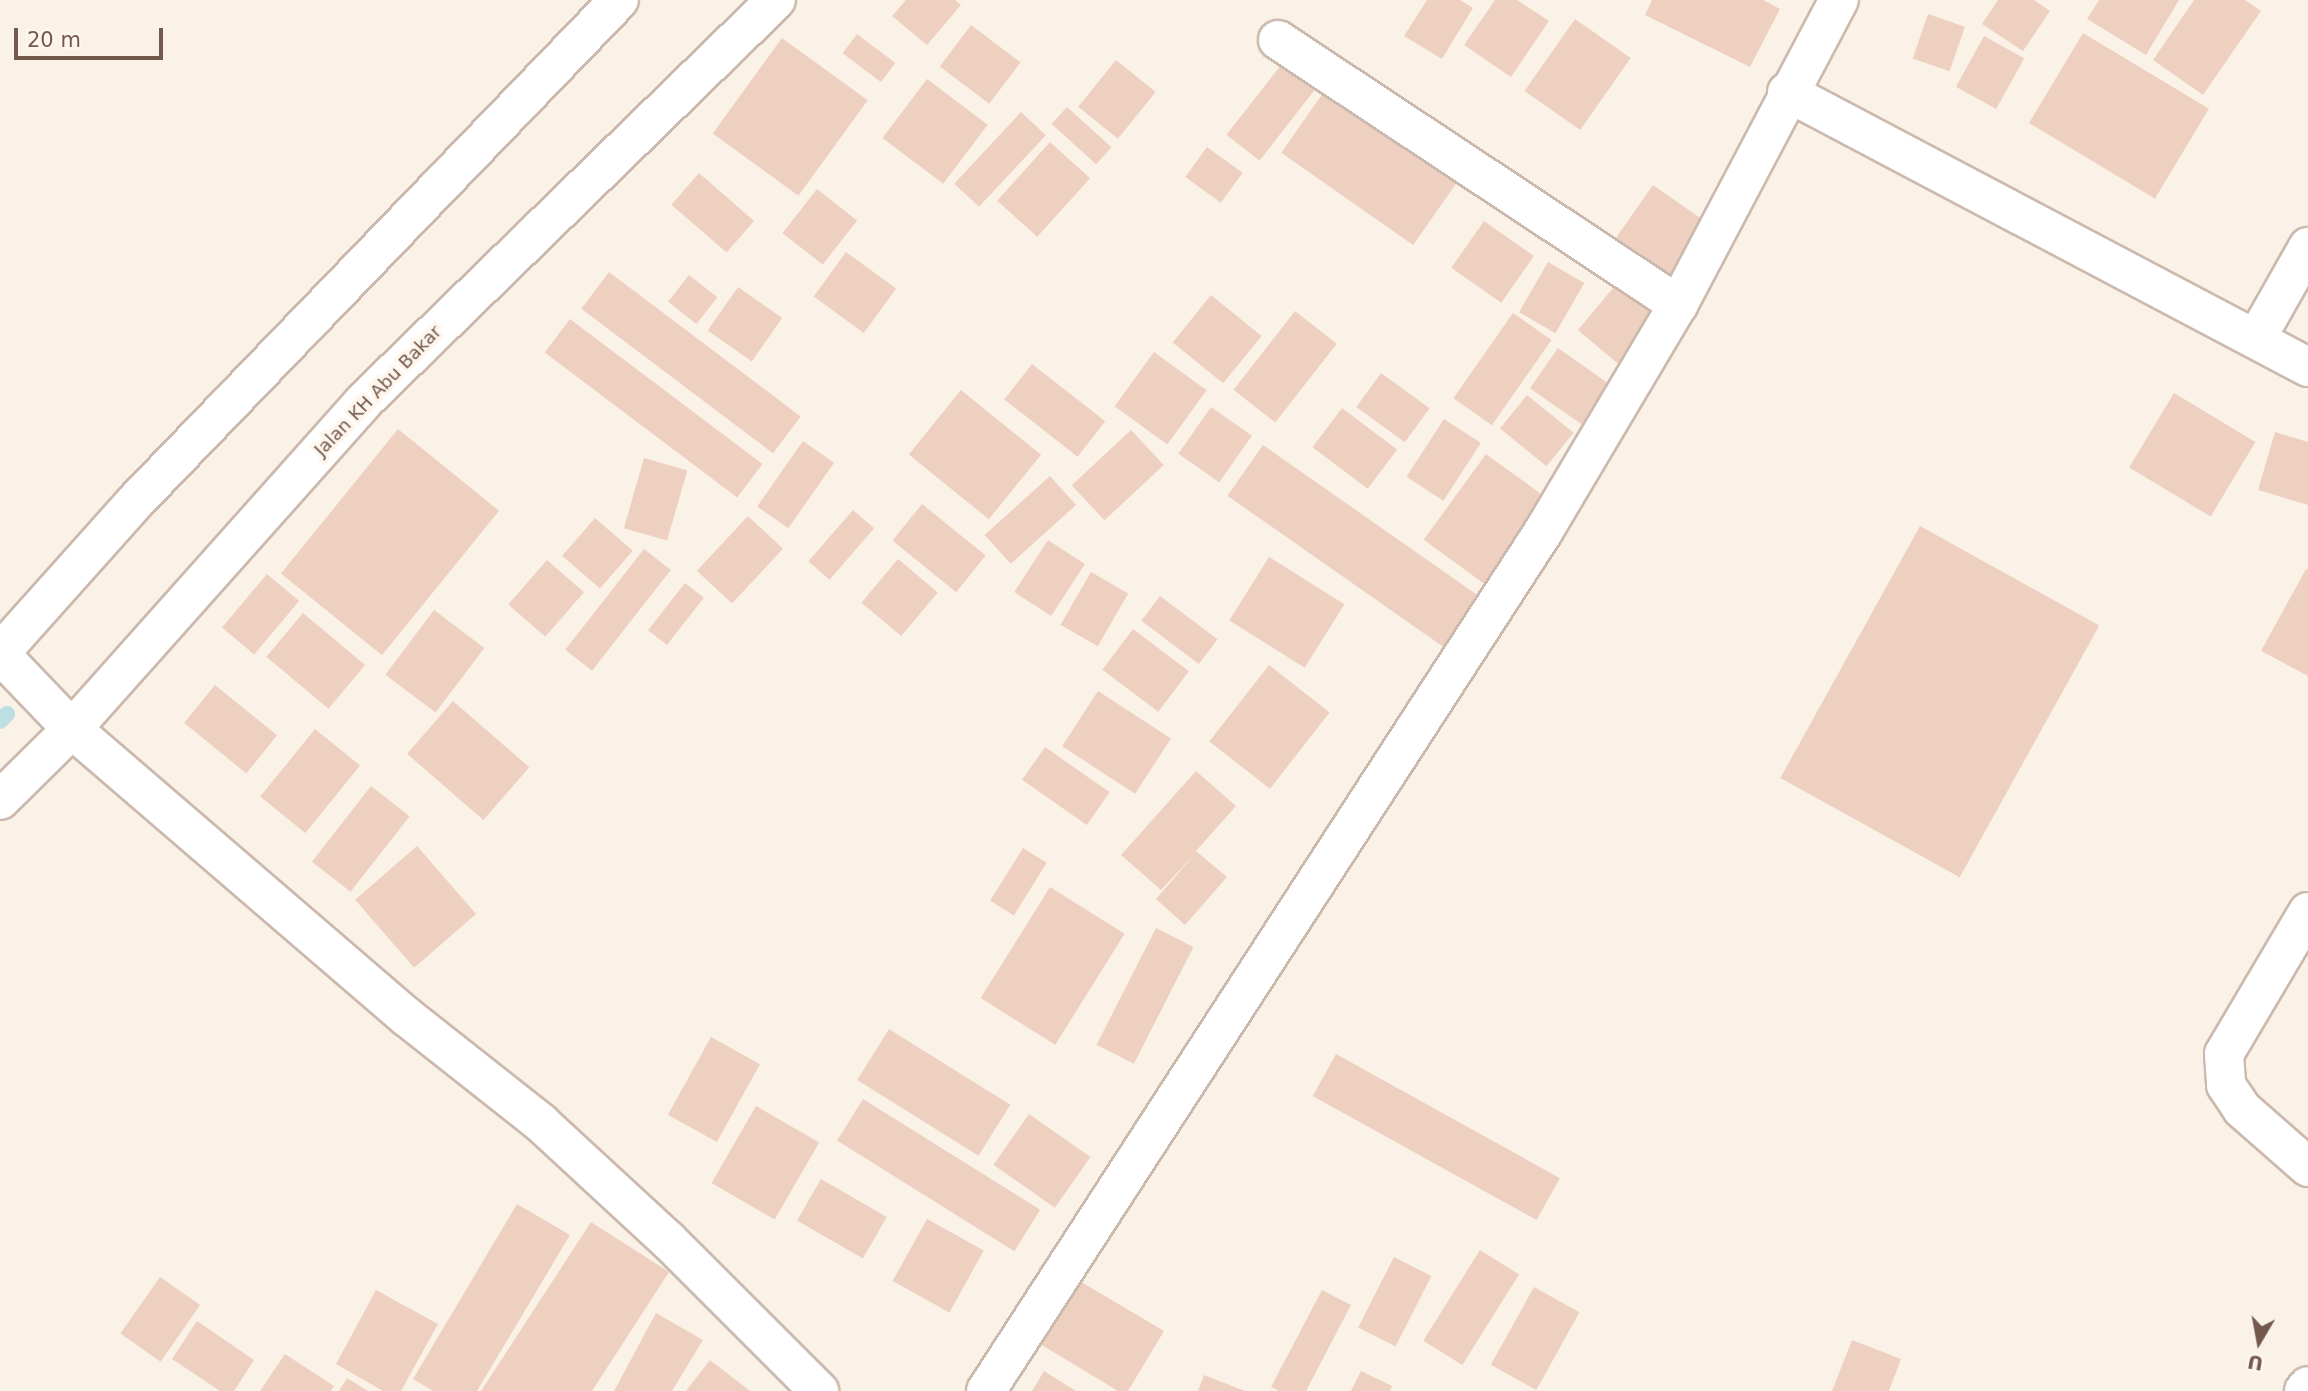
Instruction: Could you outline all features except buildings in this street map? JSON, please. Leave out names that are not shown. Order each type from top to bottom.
[{"type":"street","points":[[619,0],[135,502],[0,654],[72,729],[407,1017],[541,1122],[668,1240],[819,1391]]},
{"type":"street","name":"Jalan KH Abu Bakar","points":[[0,800],[72,729],[363,401],[776,0]]},
{"type":"street","points":[[986,1391],[1543,532],[1678,305],[1787,92],[1839,0]]},
{"type":"street","points":[[1278,40],[1678,305]]},
{"type":"street","points":[[1787,92],[2308,367]]},
{"type":"street","points":[[2256,339],[2308,247]]},
{"type":"street","points":[[2308,912],[2224,1055],[2226,1085],[2242,1109],[2308,1167]]},
{"type":"street","points":[[2304,1391],[2308,1386]]},
{"type":"waterway","points":[[0,721],[7,714]]}]
